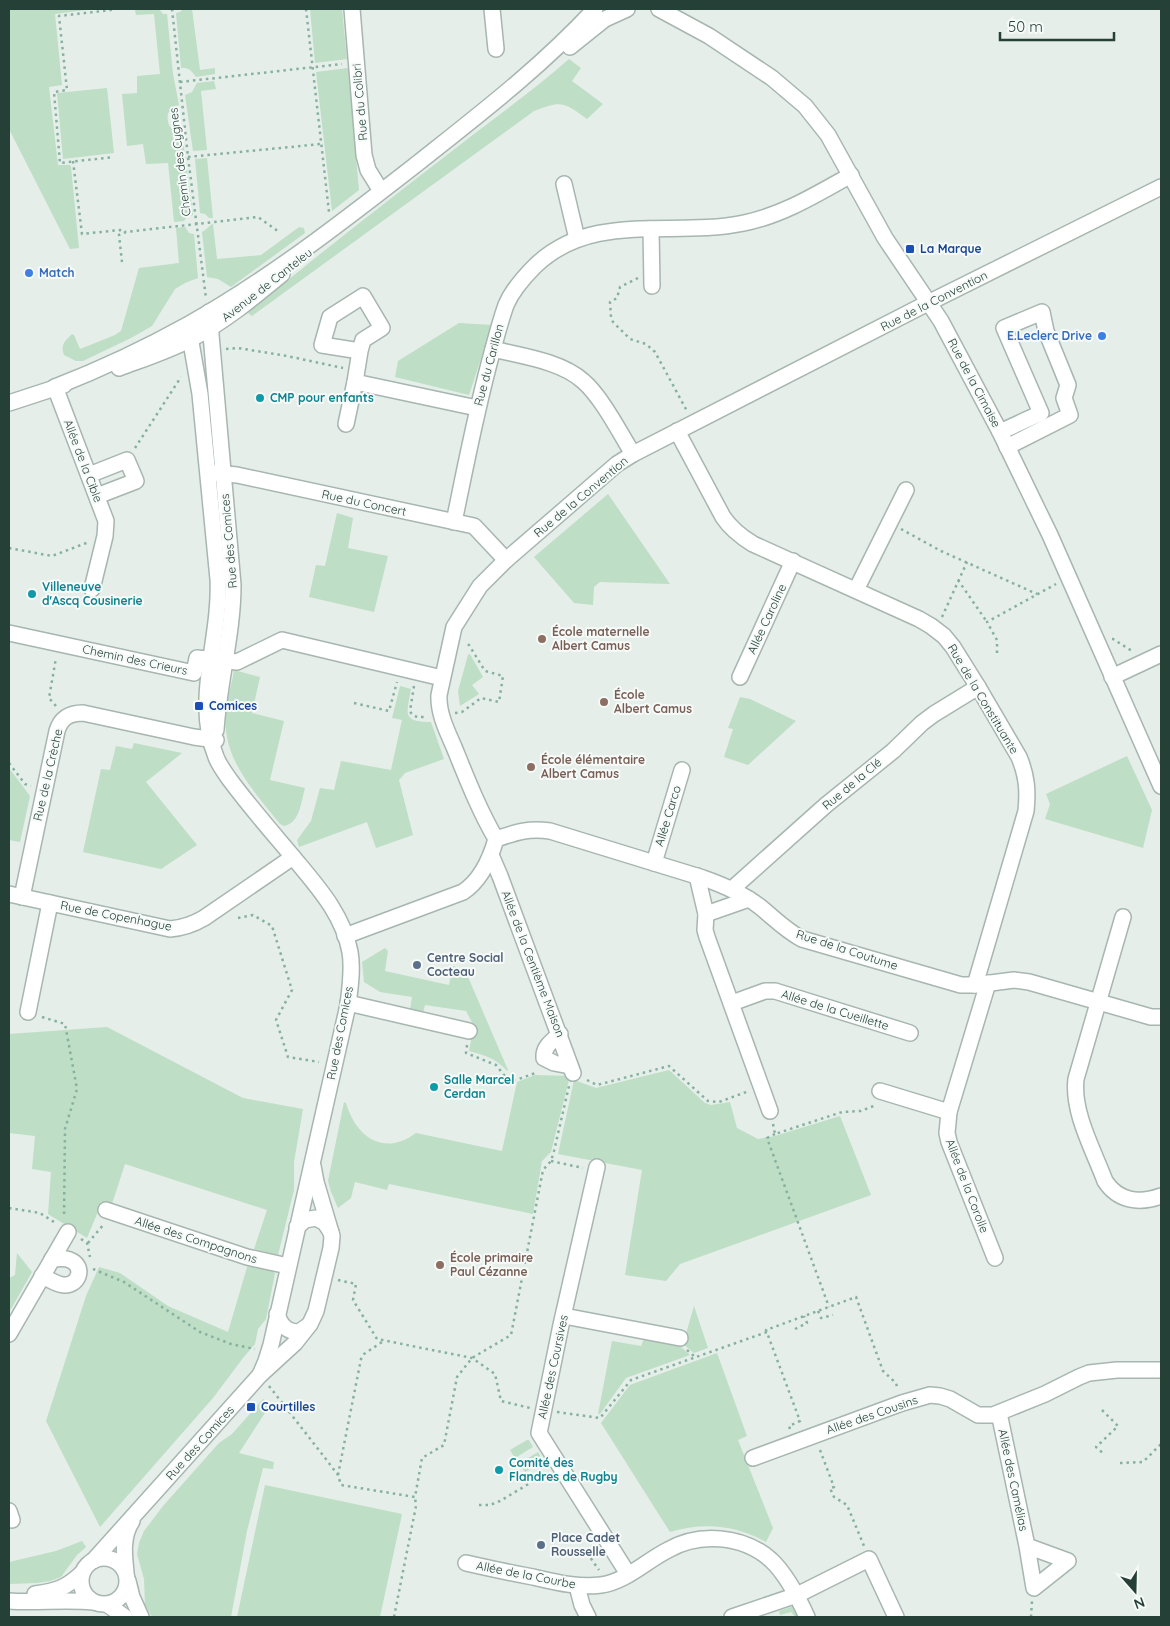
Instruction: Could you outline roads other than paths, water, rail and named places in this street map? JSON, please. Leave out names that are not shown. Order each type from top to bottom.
[{"type":"street","name":"Rue du Colibri","points":[[352,9],[364,155],[368,170],[381,191]]},
{"type":"street","points":[[492,9],[496,48]]},
{"type":"street","name":"Avenue de Canteleu","points":[[9,403],[144,359],[189,332],[209,312],[284,263],[381,191],[504,95],[552,52],[595,9]]},
{"type":"street","name":"Avenue de Canteleu","points":[[504,95],[542,70],[605,19],[627,9]]},
{"type":"street","name":"Rue de la Cimaise","points":[[659,9],[709,36],[772,78],[805,106],[828,135],[885,238],[930,302],[956,347],[1000,432],[1032,496],[1160,781]]},
{"type":"street","name":"Rue de la Cimaise","points":[[681,9],[709,36]]},
{"type":"street","name":"Rue du Carillon","points":[[454,522],[478,408],[507,304],[519,285],[545,256],[577,238],[616,230],[718,227],[764,218],[786,210],[851,175]]},
{"type":"street","points":[[564,184],[577,238]]},
{"type":"street","name":"Rue de la Convention","points":[[496,839],[476,801],[438,702],[452,634],[458,620],[480,586],[506,560],[617,464],[633,454],[930,302],[1161,187]]},
{"type":"street","name":"Avenue de Canteleu","points":[[189,332],[210,328],[236,311],[381,191]]},
{"type":"street","points":[[651,229],[652,279]]},
{"type":"street","name":"Rue des Comices","points":[[209,312],[212,351],[215,473]]},
{"type":"street","points":[[1000,432],[1041,413],[1004,328],[1042,312],[1046,331],[1068,385],[1064,398],[1070,415],[1007,447]]},
{"type":"street","name":"Rue des Comices","points":[[189,332],[233,585],[232,610],[218,660],[217,720],[213,740],[222,768],[238,791],[330,902],[345,936],[350,952],[351,964],[348,1003],[269,1352],[260,1375]]},
{"type":"street","points":[[493,349],[555,365],[569,371],[583,381],[595,394],[633,454]]},
{"type":"street","points":[[346,424],[360,351]]},
{"type":"street","points":[[356,377],[478,408]]},
{"type":"street","name":"Allée de la Cible","points":[[55,387],[106,521],[105,536],[92,589]]},
{"type":"street","name":"Rue de la Constituante","points":[[677,432],[723,517],[741,537],[919,619],[944,636],[978,687],[1022,763],[1028,782],[1026,811],[982,984]]},
{"type":"street","points":[[89,475],[127,460],[136,481],[97,496]]},
{"type":"street","name":"Rue du Concert","points":[[215,473],[237,475],[474,526],[506,560]]},
{"type":"street","points":[[856,590],[906,490]]},
{"type":"street","name":"Allée Caroline","points":[[740,677],[793,561]]},
{"type":"street","name":"Chemin des Crieurs","points":[[13,634],[194,673],[197,658],[237,662],[282,640],[442,678]]},
{"type":"street","points":[[1112,677],[1161,654]]},
{"type":"street","name":"Rue de la Clé","points":[[732,890],[826,805],[893,751],[922,723],[978,687]]},
{"type":"street","name":"Rue de la Crèche","points":[[15,896],[44,790],[57,731],[61,721],[66,717],[71,714],[83,713],[213,740]]},
{"type":"street","name":"Allée Carco","points":[[654,863],[682,770]]},
{"type":"street","name":"Rue de la Coutume","points":[[496,839],[521,830],[536,829],[550,831],[697,876],[732,890],[749,899],[786,929],[802,939],[961,985],[1014,980],[1029,982],[1151,1017],[1161,1018]]},
{"type":"street","points":[[345,936],[463,892],[480,877],[491,855],[496,839]]},
{"type":"street","name":"Allée de la Centième Maison","points":[[491,855],[560,1034],[571,1070],[544,1058],[544,1051],[547,1046],[560,1034]]},
{"type":"street","name":"Rue de Copenhague","points":[[15,896],[170,929],[185,928],[204,918],[293,857]]},
{"type":"street","points":[[697,876],[706,914],[705,930],[707,937],[770,1111]]},
{"type":"street","points":[[706,914],[749,899]]},
{"type":"street","points":[[28,1012],[50,903]]},
{"type":"street","points":[[1123,917],[1097,1001],[1074,1090],[1080,1117],[1110,1189],[1127,1199],[1138,1201],[1161,1196]]},
{"type":"street","name":"Allée de la Corolle","points":[[982,984],[949,1112],[947,1133],[995,1258]]},
{"type":"street","name":"Allée de la Cueillette","points":[[732,1003],[765,991],[775,991],[910,1033]]},
{"type":"street","points":[[348,1003],[469,1031]]},
{"type":"street","points":[[880,1091],[949,1112]]},
{"type":"street","name":"Rue des Comices","points":[[93,1561],[260,1375],[295,1343],[310,1324],[316,1311],[331,1248],[332,1236],[316,1182],[313,1159]]},
{"type":"street","name":"Allée des Coursives","points":[[597,1169],[539,1433],[628,1574]]},
{"type":"street","name":"Allée des Compagnons","points":[[108,1211],[247,1257],[288,1266]]},
{"type":"street","points":[[296,1227],[305,1220],[316,1218],[325,1223],[332,1236]]},
{"type":"street","points":[[9,1334],[52,1259],[66,1230]]},
{"type":"street","points":[[42,1276],[63,1285],[71,1284],[78,1278],[79,1270],[75,1262],[67,1259],[52,1259]]},
{"type":"street","points":[[277,1314],[282,1326],[294,1332],[299,1332],[310,1324]]},
{"type":"street","points":[[564,1316],[680,1338]]},
{"type":"street","name":"Allée des Cousins","points":[[753,1458],[902,1403],[930,1396],[950,1399],[978,1415],[986,1416],[999,1414],[1089,1374],[1108,1370],[1161,1370]]},
{"type":"street","name":"Allée des Camélias","points":[[999,1414],[1027,1546]]},
{"type":"street","name":"Rue des Comices","points":[[127,1576],[124,1544],[130,1525],[140,1510]]},
{"type":"street","name":"Allée de la Courbe","points":[[466,1563],[577,1586],[594,1586],[608,1584],[628,1574],[674,1546],[699,1539],[733,1540],[760,1551],[772,1560],[785,1577],[808,1617]]},
{"type":"street","points":[[9,1600],[55,1591],[72,1582],[93,1561],[104,1558],[112,1559],[119,1563],[127,1576],[132,1597],[141,1617]]},
{"type":"street","points":[[732,1617],[796,1595],[869,1559],[896,1617]]},
{"type":"street","points":[[82,1573],[81,1584],[87,1598],[101,1603],[125,1617]]},
{"type":"street","points":[[9,1600],[28,1602],[116,1602],[122,1597],[127,1587],[127,1576]]},
{"type":"street","points":[[577,1586],[582,1605],[588,1617]]},
{"type":"place","name":"La Marque","points":[[910,249]]},
{"type":"place","name":"Match","points":[[29,273]]},
{"type":"place","name":"E.Leclerc Drive","points":[[1102,336]]},
{"type":"place","name":"CMP pour enfants","points":[[260,398]]},
{"type":"place","name":"Villeneuve d'Ascq Cousinerie","points":[[32,594]]},
{"type":"place","name":"École maternelle Albert Camus","points":[[542,639]]},
{"type":"place","name":"École Albert Camus","points":[[604,702]]},
{"type":"place","name":"Comices","points":[[199,706]]},
{"type":"place","name":"École élémentaire Albert Camus","points":[[531,767]]},
{"type":"place","name":"Centre Social Cocteau","points":[[417,965]]},
{"type":"place","name":"Salle Marcel Cerdan","points":[[434,1087]]},
{"type":"place","name":"École primaire Paul Cézanne","points":[[440,1265]]},
{"type":"place","name":"Courtilles","points":[[251,1407]]},
{"type":"place","name":"Comité des Flandres de Rugby","points":[[499,1470]]},
{"type":"place","name":"Place Cadet Rousselle","points":[[541,1545]]}]
